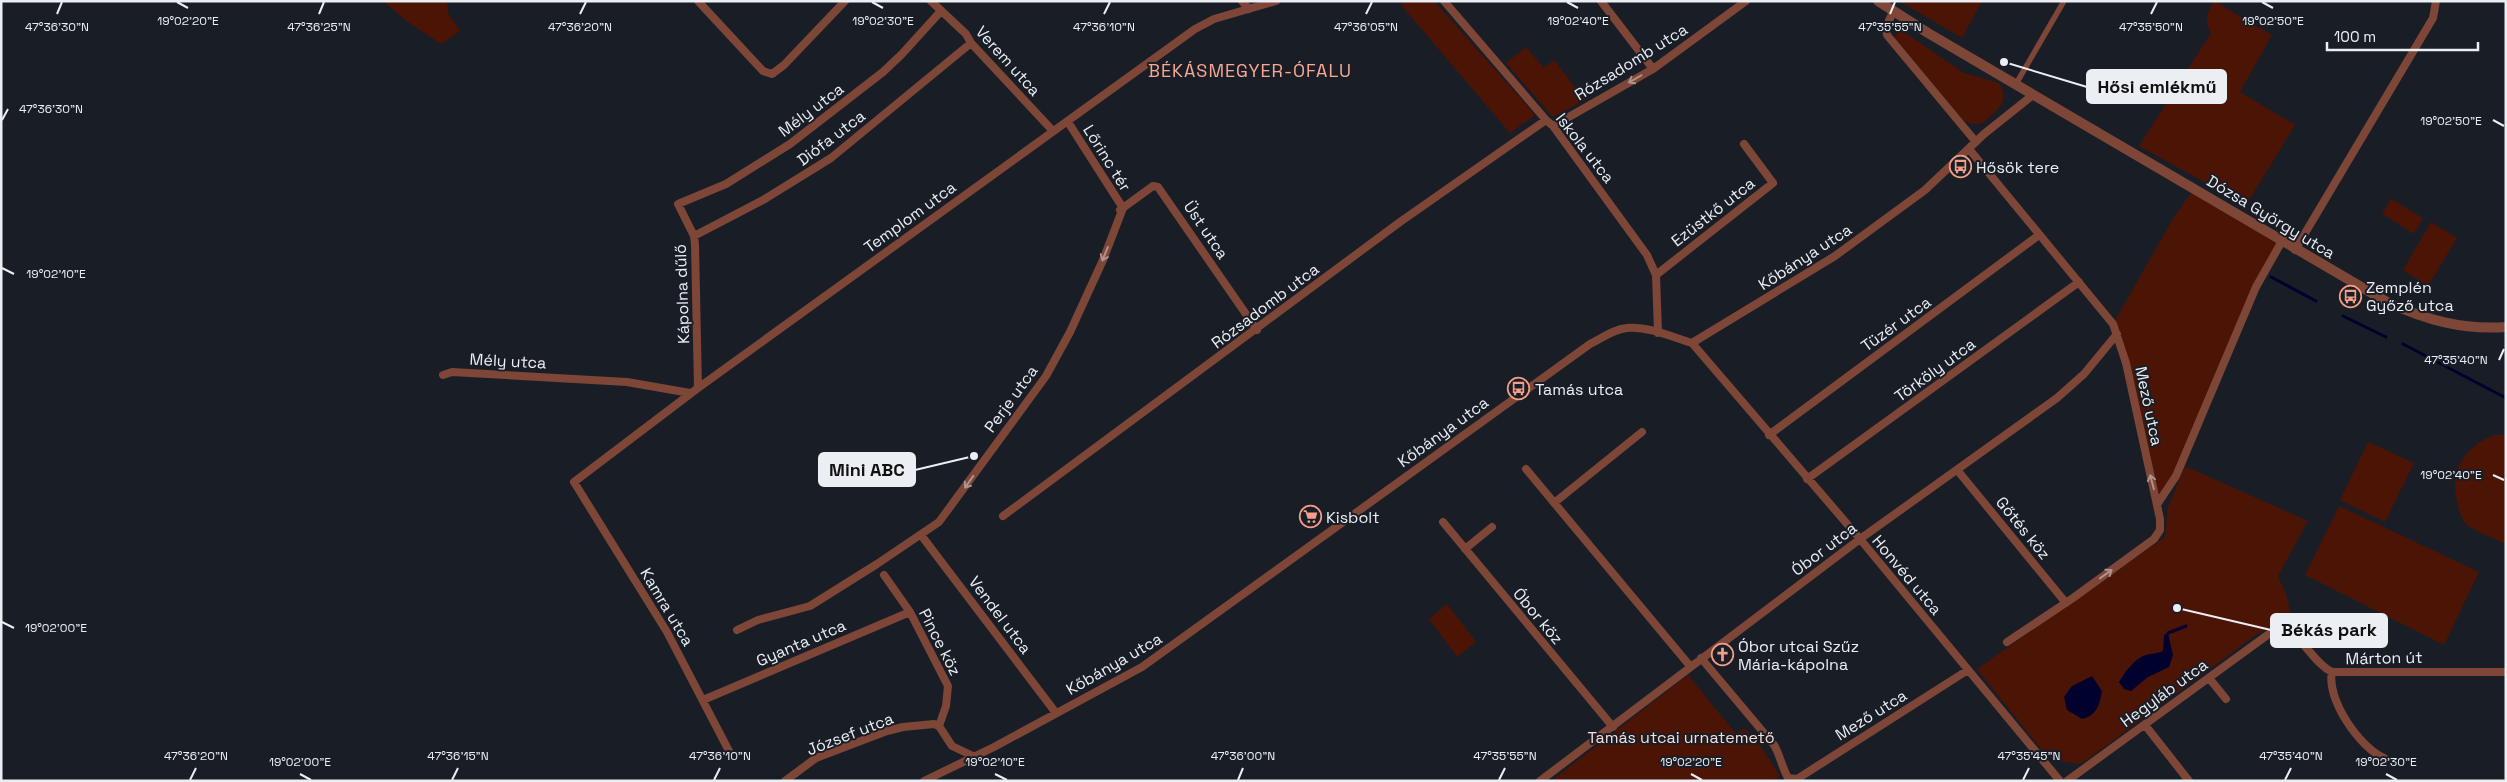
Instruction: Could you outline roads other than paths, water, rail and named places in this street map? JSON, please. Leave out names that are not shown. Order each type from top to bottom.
[{"type":"street","points":[[698,1],[763,71],[772,74],[784,65],[845,1]]},
{"type":"street","name":"Verem utca","points":[[931,1],[966,34],[970,43],[1053,131]]},
{"type":"street","points":[[1242,1],[1249,9]]},
{"type":"street","name":"Templom utca","points":[[574,482],[690,393],[1196,28],[1214,19],[1276,1]]},
{"type":"street","name":"Iskola utca","points":[[1444,1],[1553,126],[1647,255],[1656,275],[1658,333]]},
{"type":"street","points":[[1601,1],[1653,69]]},
{"type":"street","name":"Rózsadomb utca","points":[[1553,126],[1653,69],[1746,1]]},
{"type":"street","name":"Dózsa György utca","points":[[1878,1],[1893,12],[2363,290],[2426,318],[2460,327],[2506,328]]},
{"type":"street","points":[[2016,84],[2064,1]]},
{"type":"street","points":[[2295,250],[2429,25],[2436,9],[2436,1]]},
{"type":"street","name":"Mély utca","points":[[678,204],[726,184],[790,144],[882,72],[902,54],[941,11]]},
{"type":"street","points":[[1893,12],[1886,27],[1887,35],[1976,142],[2034,95]]},
{"type":"street","name":"Diófa utca","points":[[694,236],[763,200],[831,158],[970,43]]},
{"type":"street","name":"Rózsadomb utca","points":[[1003,516],[1257,330],[1400,222],[1546,120]]},
{"type":"street","name":"Lőrinc tér","points":[[1068,122],[1121,210]]},
{"type":"street","name":"Kőbánya utca","points":[[924,781],[974,757],[1142,667],[1185,638],[1485,418],[1590,344],[1613,332],[1626,328],[1658,333],[1692,343],[1835,256],[1925,190],[1976,142]]},
{"type":"street","name":"Ezüstkő utca","points":[[1656,275],[1773,183],[1744,144]]},
{"type":"street","name":"Mező utca","points":[[1969,149],[2113,324],[2158,503],[2160,530],[2154,539],[2066,603],[2007,642]]},
{"type":"street","name":"Üst utca","points":[[1121,210],[1153,186],[1158,187],[1257,330]]},
{"type":"street","name":"Kápolna dűlő","points":[[678,204],[694,236],[698,388]]},
{"type":"street","name":"Perje utca","points":[[736,630],[758,620],[810,606],[939,522],[1046,376],[1070,332],[1103,260],[1121,210]]},
{"type":"street","name":"Tüzér utca","points":[[1769,435],[2039,235]]},
{"type":"street","points":[[2158,503],[2176,476],[2220,368],[2260,279],[2282,242]]},
{"type":"street","name":"Törköly utca","points":[[1807,479],[2079,282]]},
{"type":"street","name":"Óbor utca","points":[[1540,781],[1860,539],[1958,470],[2073,385],[2117,334]]},
{"type":"street","name":"Honvéd utca","points":[[1692,343],[1860,539],[2060,781]]},
{"type":"street","name":"Mély utca","points":[[443,375],[452,372],[627,382],[690,393]]},
{"type":"street","points":[[1554,503],[1642,432]]},
{"type":"street","points":[[1526,469],[1690,666]]},
{"type":"street","name":"Gőtés köz","points":[[1958,470],[2066,603]]},
{"type":"street","name":"Kamra utca","points":[[574,482],[667,632],[729,751]]},
{"type":"street","name":"Óbor köz","points":[[1443,522],[1613,727]]},
{"type":"street","points":[[1465,549],[1492,527]]},
{"type":"street","name":"Vendel utca","points":[[921,535],[1056,713]]},
{"type":"street","name":"Pince köz","points":[[884,575],[910,612],[948,686],[946,706],[939,726]]},
{"type":"street","name":"Gyanta utca","points":[[703,700],[910,612]]},
{"type":"street","name":"Márton út","points":[[2279,630],[2293,634],[2314,660],[2332,672],[2506,672]]},
{"type":"street","name":"Hegyláb utca","points":[[2067,781],[2265,636],[2279,630]]},
{"type":"street","points":[[1701,658],[1774,745],[1782,758],[1789,779]]},
{"type":"street","name":"Mező utca","points":[[1789,779],[1796,779],[1968,670]]},
{"type":"street","points":[[2332,672],[2330,682],[2337,705],[2364,744],[2384,758]]},
{"type":"street","points":[[2208,678],[2226,699]]},
{"type":"street","name":"József utca","points":[[785,781],[816,758],[886,731],[930,724],[939,726]]},
{"type":"street","points":[[2145,725],[2190,781]]},
{"type":"street","points":[[939,726],[952,746],[974,757]]},
{"type":"water","points":[[2168,633],[2173,655],[2169,667],[2148,677],[2131,691],[2124,689],[2119,682],[2127,670],[2142,657],[2163,651],[2164,635]]},
{"type":"water","points":[[2092,676],[2102,691],[2100,700],[2094,712],[2082,719],[2067,710],[2064,697],[2072,686]]},
{"type":"waterway","points":[[2271,277],[2316,301]]},
{"type":"waterway","points":[[2343,316],[2386,337]]},
{"type":"waterway","points":[[2403,344],[2506,398]]},
{"type":"waterway","points":[[2168,633],[2186,626]]},
{"type":"place","name":"Hősi emlékmű","points":[[2004,62]]},
{"type":"place","name":"Hősök tere","points":[[1960,167]]},
{"type":"place","name":"Zemplén Győző utca","points":[[2350,296]]},
{"type":"place","name":"Tamás utca","points":[[1519,389]]},
{"type":"place","name":"Mini ABC","points":[[974,456]]},
{"type":"place","name":"Kisbolt","points":[[1310,517]]},
{"type":"place","name":"Békás park","points":[[2177,608]]},
{"type":"place","name":"Óbor utcai Szűz Mária-kápolna","points":[[1722,655]]},
{"type":"district","name":"BÉKÁSMEGYER-ÓFALU","points":[[1250,70]]},
{"type":"park label","name":"Tamás utcai urnatemető","points":[[1681,737]]}]
